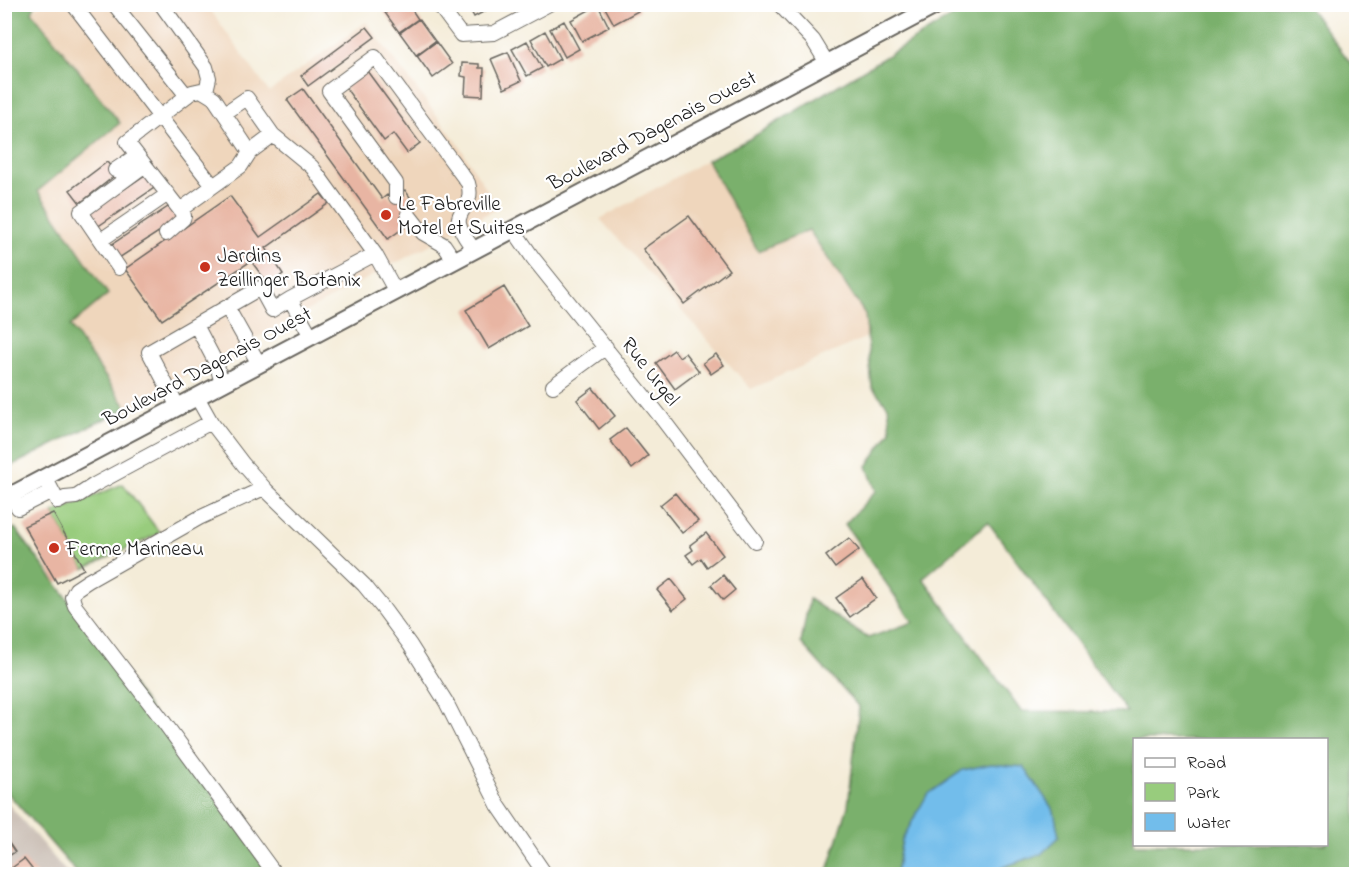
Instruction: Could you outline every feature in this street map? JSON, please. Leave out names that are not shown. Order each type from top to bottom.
[{"type":"main road","name":"Boulevard Dagenais Ouest","points":[[8,497],[48,484],[178,407],[939,4]]},
{"type":"street","points":[[114,4],[187,96]]},
{"type":"street","points":[[161,4],[206,67],[209,78],[206,91]]},
{"type":"street","points":[[438,4],[461,35],[477,36],[494,33],[549,4]]},
{"type":"street","points":[[779,4],[813,40],[827,63]]},
{"type":"street","points":[[81,7],[213,186]]},
{"type":"street","points":[[396,197],[396,183],[329,91],[375,57],[468,183],[469,200],[460,215],[459,225],[474,250]]},
{"type":"street","points":[[166,234],[184,216],[127,142],[187,96],[196,91],[206,91],[225,113],[250,152]]},
{"type":"street","points":[[225,113],[247,98],[273,135],[312,167],[375,254],[396,292]]},
{"type":"street","points":[[180,210],[241,166],[250,152],[273,135]]},
{"type":"street","points":[[115,170],[141,160]]},
{"type":"street","points":[[119,268],[81,212],[141,160]]},
{"type":"street","points":[[100,240],[168,194]]},
{"type":"street","points":[[408,214],[423,233],[444,245],[454,260]]},
{"type":"street","name":"Rue Urgel","points":[[513,228],[532,258],[606,347],[755,541]]},
{"type":"street","points":[[178,407],[149,352],[260,288],[272,310],[375,254]]},
{"type":"street","points":[[290,300],[311,336]]},
{"type":"street","points":[[227,307],[259,364]]},
{"type":"street","points":[[196,325],[217,365],[222,384]]},
{"type":"street","points":[[553,386],[606,347]]},
{"type":"street","points":[[197,397],[211,422],[264,488],[364,585],[389,615],[441,693],[498,805],[545,874]]},
{"type":"street","points":[[48,484],[58,502],[76,497],[211,422]]},
{"type":"street","points":[[264,488],[190,523],[88,581],[76,590],[72,597],[75,606],[158,714],[275,874]]},
{"type":"shaded area","points":[[41,4],[207,5],[269,92],[366,22],[457,142],[498,208],[127,408],[70,326],[108,294],[38,191],[32,11]]},
{"type":"shaded area","points":[[707,160],[758,251],[809,230],[865,314],[867,337],[751,389],[600,219]]},
{"type":"shaded area","points":[[5,800],[68,874],[5,874]]},
{"type":"green space","points":[[5,4],[35,5],[32,12],[120,123],[38,191],[108,294],[70,326],[127,408],[5,469]]},
{"type":"green space","points":[[971,5],[1307,5],[1356,70],[1356,874],[995,874],[1003,867],[1041,854],[902,840],[896,874],[827,874],[848,806],[859,707],[801,643],[809,599],[868,638],[913,622],[845,524],[876,491],[867,466],[891,431],[888,406],[872,387],[865,314],[809,230],[758,251],[707,160],[751,138]],"holes":[[[988,522],[1127,712],[1021,711],[923,578]]]},
{"type":"green space","points":[[123,484],[160,533],[84,569],[53,513]]},
{"type":"green space","points":[[15,528],[273,874],[78,874],[5,790],[4,533]]},
{"type":"water","points":[[991,764],[1024,767],[1054,811],[1059,837],[1041,854],[1003,867],[995,874],[896,874],[902,840],[927,795],[963,770]]},
{"type":"building","points":[[391,4],[408,4],[418,19],[399,32],[383,10]]},
{"type":"building","points":[[467,4],[498,4],[474,17]]},
{"type":"building","points":[[603,4],[637,4],[640,10],[614,24]]},
{"type":"building","points":[[598,5],[609,27],[582,41],[571,20]]},
{"type":"building","points":[[419,19],[435,41],[416,55],[400,33]]},
{"type":"building","points":[[564,21],[579,49],[565,57],[550,29]]},
{"type":"building","points":[[367,27],[375,37],[308,86],[301,76]]},
{"type":"building","points":[[545,31],[560,59],[546,67],[531,39]]},
{"type":"building","points":[[527,41],[542,68],[527,76],[512,49]]},
{"type":"building","points":[[436,42],[452,64],[433,78],[417,56]]},
{"type":"building","points":[[508,52],[521,81],[504,89],[491,59]]},
{"type":"building","points":[[462,63],[479,64],[479,68],[484,68],[483,96],[465,95],[466,77],[461,76]]},
{"type":"building","points":[[367,71],[420,143],[407,153],[393,134],[384,141],[345,87]]},
{"type":"building","points":[[303,89],[382,199],[387,195],[391,200],[405,190],[417,207],[404,217],[409,224],[388,239],[287,100]]},
{"type":"building","points":[[107,162],[117,174],[80,203],[70,190]]},
{"type":"building","points":[[148,173],[157,186],[97,227],[88,214]]},
{"type":"building","points":[[321,194],[329,203],[266,248],[283,274],[269,285],[251,261],[162,320],[125,269],[230,196],[260,237]]},
{"type":"building","points":[[171,205],[180,218],[119,258],[111,245]]},
{"type":"building","points":[[689,216],[729,270],[684,304],[643,249]]},
{"type":"building","points":[[504,287],[528,326],[489,349],[466,310]]},
{"type":"building","points":[[674,350],[679,357],[685,353],[699,371],[675,389],[656,363]]},
{"type":"building","points":[[716,354],[724,365],[711,374],[703,363]]},
{"type":"building","points":[[593,388],[615,416],[599,429],[577,400]]},
{"type":"building","points":[[626,428],[648,456],[632,469],[610,440]]},
{"type":"building","points":[[675,493],[698,521],[682,533],[660,505]]},
{"type":"building","name":"Ferme Marineau","points":[[53,513],[84,569],[57,583],[24,526]]},
{"type":"building","points":[[706,533],[723,555],[707,567],[701,558],[693,564],[686,555],[693,550],[690,545]]},
{"type":"building","points":[[849,538],[859,550],[835,568],[826,556]]},
{"type":"building","points":[[723,575],[735,590],[723,600],[711,585]]},
{"type":"building","points":[[671,579],[687,599],[673,610],[657,590]]},
{"type":"building","points":[[863,579],[876,598],[850,617],[836,598]]},
{"type":"building","points":[[4,836],[15,852],[4,859]]},
{"type":"building","points":[[24,859],[36,874],[5,873]]},
{"type":"place","name":"Le Fabreville Motel et Suites","points":[[386,215]]},
{"type":"place","name":"Jardins Zeillinger Botanix","points":[[205,267]]},
{"type":"place","name":"Ferme Marineau","points":[[54,548]]}]
